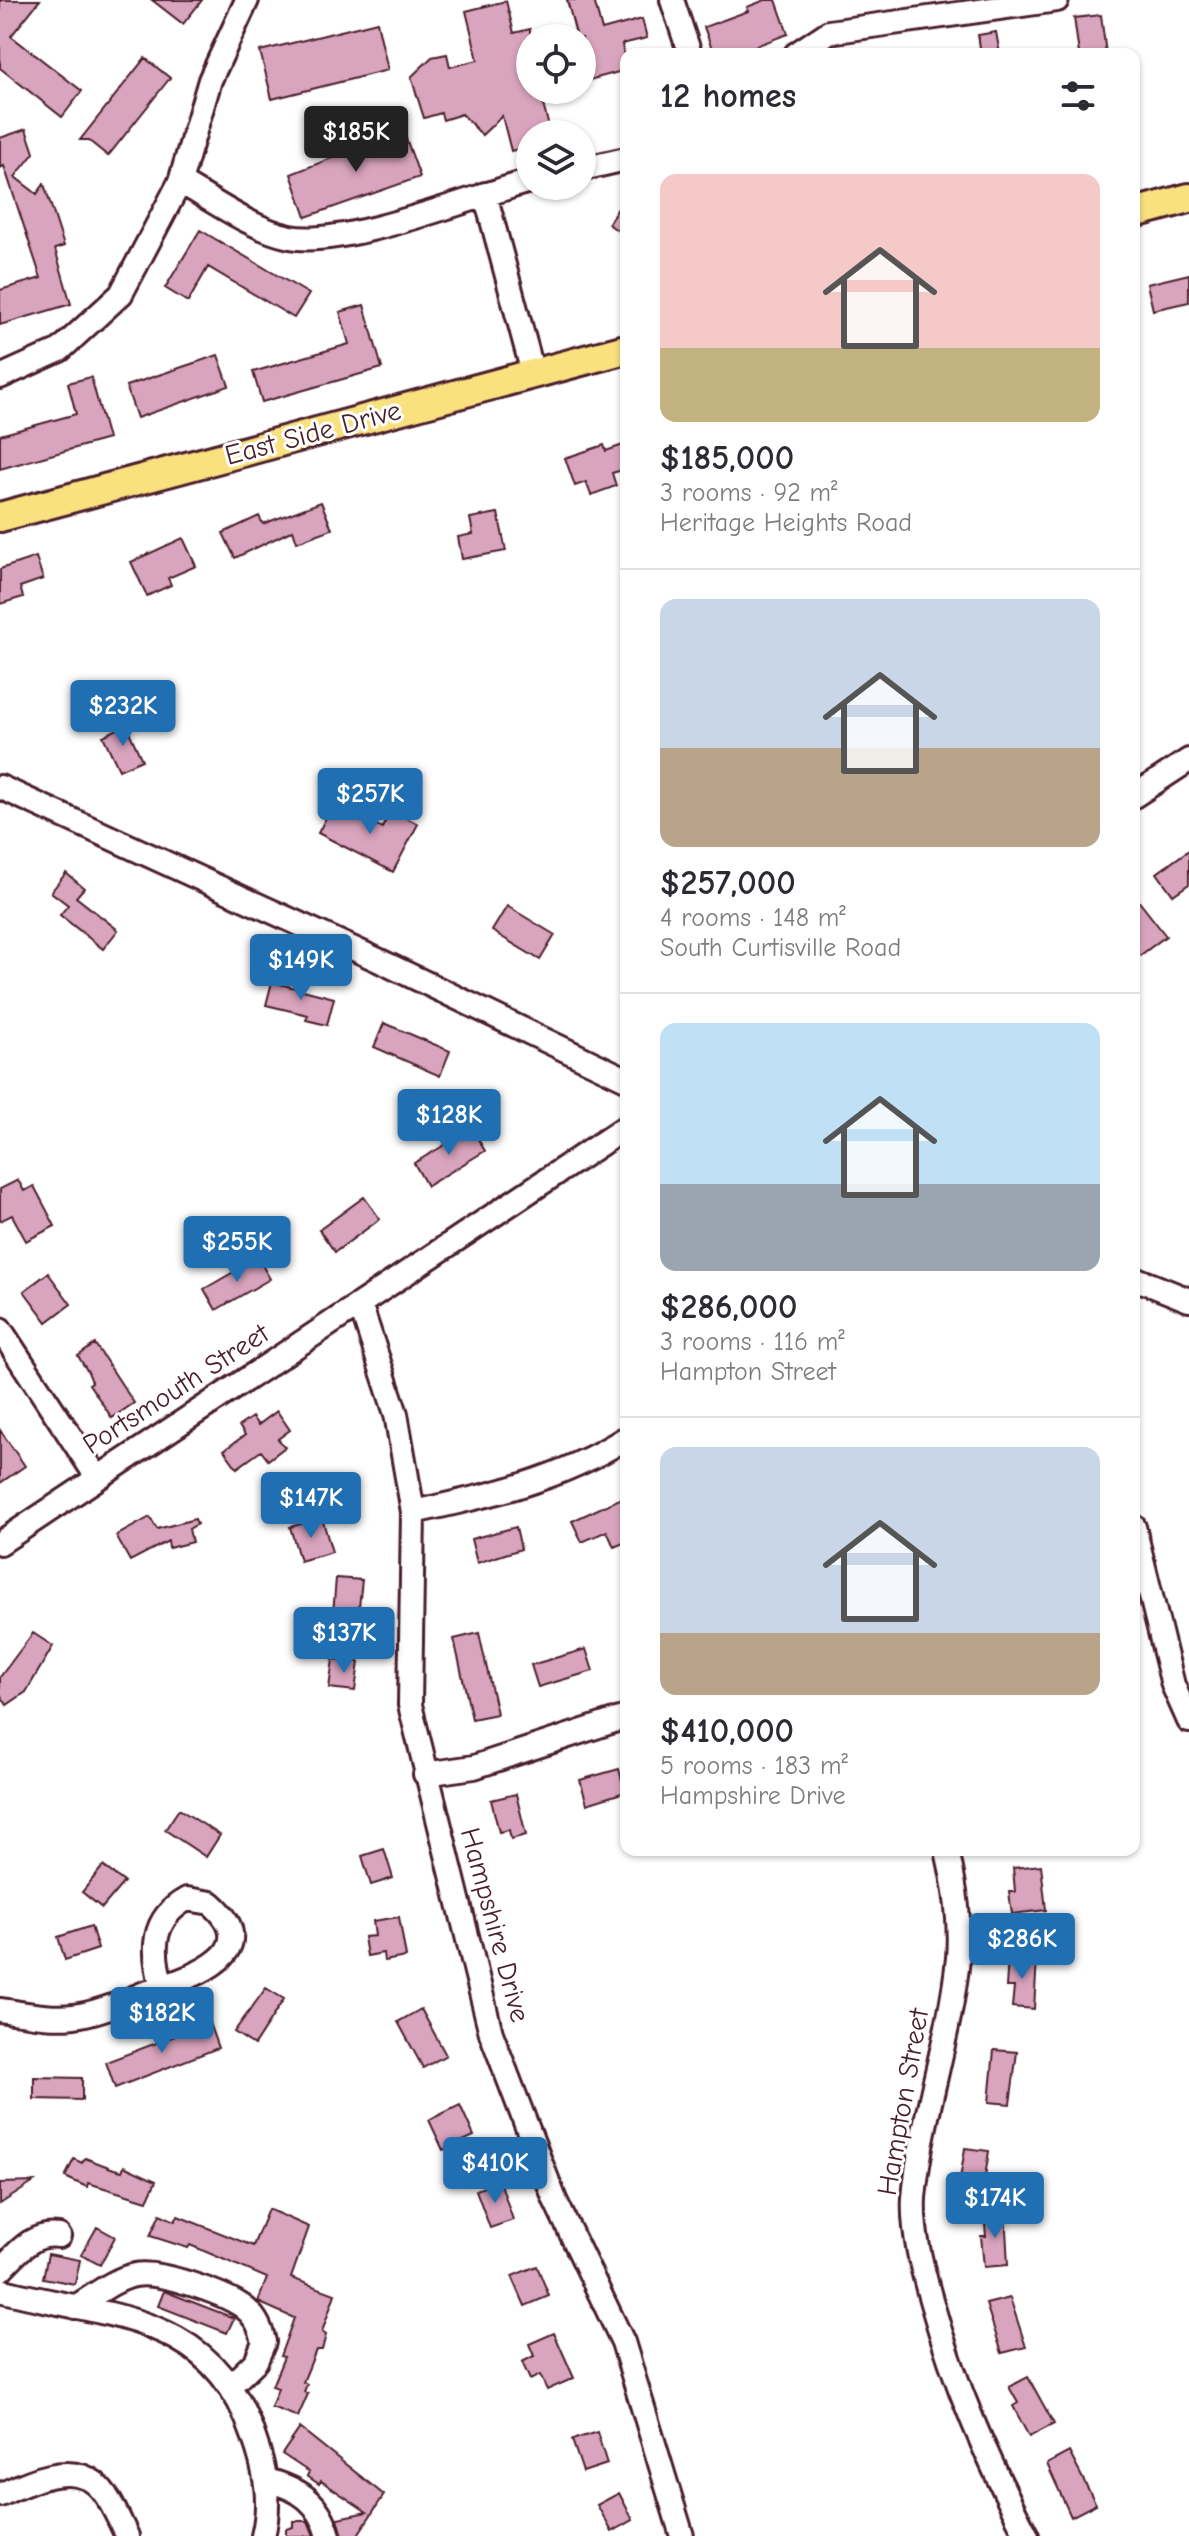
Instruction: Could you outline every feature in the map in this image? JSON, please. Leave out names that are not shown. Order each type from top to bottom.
[{"type":"main road","points":[[1140,211],[1189,198]]},
{"type":"main road","name":"East Side Drive","points":[[0,517],[620,351]]},
{"type":"street","points":[[0,377],[60,350],[121,294],[180,182],[210,80],[247,0]]},
{"type":"street","points":[[672,0],[688,48]]},
{"type":"street","points":[[805,48],[829,32],[1057,0]]},
{"type":"street","points":[[596,166],[620,160]]},
{"type":"street","points":[[180,182],[269,231],[308,239],[378,226],[516,185]]},
{"type":"street","points":[[485,194],[533,373]]},
{"type":"street","points":[[1140,792],[1189,760]]},
{"type":"street","points":[[0,787],[378,960],[620,1076]]},
{"type":"street","name":"Portsmouth Street","points":[[0,1543],[620,1131]]},
{"type":"street","points":[[1140,1280],[1189,1300]]},
{"type":"street","name":"Hampshire Drive","points":[[360,1304],[396,1414],[413,1512],[410,1705],[491,2033],[555,2200],[623,2342],[682,2536]]},
{"type":"street","points":[[0,1329],[97,1477]]},
{"type":"street","points":[[413,1512],[495,1494],[561,1473],[620,1441]]},
{"type":"street","points":[[1140,1551],[1173,1685],[1189,1721]]},
{"type":"street","points":[[425,1774],[474,1767],[620,1719]]},
{"type":"street","name":"Hampton Street","points":[[948,1856],[956,1891],[958,1959],[918,2164],[914,2202],[918,2248],[952,2376],[977,2439],[1027,2536]]},
{"type":"street","points":[[0,2010],[58,2017],[78,2015],[162,1987]]},
{"type":"street","points":[[0,2270],[34,2238],[46,2234],[59,2236]]},
{"type":"street","points":[[75,2307],[120,2280],[137,2274],[157,2274],[231,2300],[257,2322],[264,2342],[256,2361],[230,2386]]},
{"type":"street","points":[[0,2290],[121,2316],[180,2338],[203,2354],[230,2386],[248,2418],[267,2480],[263,2536]]},
{"type":"street","points":[[0,2495],[55,2475],[84,2478],[95,2483],[103,2492],[127,2536]]},
{"type":"street","points":[[267,2480],[292,2487],[308,2498],[320,2510],[329,2536]]},
{"type":"building","points":[[0,0],[40,0],[11,36],[82,91],[62,117],[0,68]]},
{"type":"building","points":[[152,0],[202,0],[183,24]]},
{"type":"building","points":[[567,0],[594,0],[602,30],[642,19],[647,38],[622,44],[620,72],[596,78],[596,24],[573,24]]},
{"type":"building","points":[[765,0],[776,0],[788,34],[750,48],[712,48],[704,27],[748,11],[747,7]]},
{"type":"building","points":[[506,1],[516,32],[516,104],[543,104],[547,120],[516,120],[516,150],[511,151],[502,116],[482,135],[462,114],[443,120],[441,113],[424,118],[411,77],[432,57],[447,54],[450,67],[478,60],[466,11]]},
{"type":"building","points":[[1101,15],[1105,48],[1078,48],[1074,18]]},
{"type":"building","points":[[377,22],[388,70],[272,99],[260,51]]},
{"type":"building","points":[[996,32],[999,48],[980,48],[978,35]]},
{"type":"building","points":[[145,58],[170,78],[108,156],[88,140],[80,140]]},
{"type":"building","points":[[26,129],[34,153],[15,177],[37,194],[44,184],[64,246],[55,249],[71,304],[0,325],[0,290],[41,278],[4,166],[0,168],[0,138]]},
{"type":"building","points":[[403,130],[420,177],[306,217],[291,174]]},
{"type":"building","points":[[620,205],[620,232],[608,224]]},
{"type":"building","points":[[200,230],[309,294],[294,318],[208,267],[188,302],[165,288]]},
{"type":"building","points":[[1189,274],[1189,302],[1153,310],[1147,284]]},
{"type":"building","points":[[364,305],[382,368],[262,402],[253,372],[349,344],[340,312]]},
{"type":"building","points":[[218,355],[229,386],[137,418],[126,386]]},
{"type":"building","points":[[91,377],[108,439],[0,469],[0,435],[76,414],[68,383]]},
{"type":"building","points":[[604,445],[606,451],[620,446],[620,471],[612,473],[616,486],[591,495],[586,482],[575,486],[565,458]]},
{"type":"building","points":[[321,502],[332,529],[297,542],[293,530],[235,558],[223,533],[259,516],[263,524]]},
{"type":"building","points":[[498,513],[506,551],[462,559],[458,537],[473,534],[470,518]]},
{"type":"building","points":[[183,538],[196,566],[168,578],[171,585],[147,596],[131,562]]},
{"type":"building","points":[[36,557],[43,579],[20,587],[23,597],[0,604],[0,569]]},
{"type":"building","points":[[126,725],[142,760],[119,770],[103,736]]},
{"type":"building","points":[[333,804],[382,828],[391,810],[418,824],[393,872],[318,833]]},
{"type":"building","points":[[1189,850],[1189,884],[1173,895],[1157,873]]},
{"type":"building","points":[[66,873],[84,888],[76,897],[118,930],[103,949],[60,915],[68,905],[51,892]]},
{"type":"building","points":[[1140,903],[1166,936],[1140,956]]},
{"type":"building","points":[[507,906],[555,935],[540,960],[492,931]]},
{"type":"building","points":[[272,982],[334,998],[327,1025],[306,1020],[308,1015],[266,1005]]},
{"type":"building","points":[[384,1023],[450,1051],[440,1076],[374,1047]]},
{"type":"building","points":[[472,1129],[485,1151],[427,1186],[414,1163]]},
{"type":"building","points":[[18,1180],[24,1191],[34,1186],[55,1226],[26,1241],[12,1215],[0,1221],[0,1189]]},
{"type":"building","points":[[364,1197],[380,1219],[335,1252],[319,1230]]},
{"type":"building","points":[[258,1258],[270,1279],[216,1310],[204,1289]]},
{"type":"building","points":[[48,1273],[71,1304],[47,1322],[24,1291]]},
{"type":"building","points":[[95,1344],[134,1403],[112,1418],[89,1384],[92,1382],[78,1356]]},
{"type":"building","points":[[277,1411],[290,1430],[278,1439],[285,1447],[268,1460],[261,1451],[237,1468],[224,1450],[245,1435],[239,1426],[252,1417],[258,1425]]},
{"type":"building","points":[[0,1430],[25,1466],[0,1483]]},
{"type":"building","points":[[620,1499],[620,1544],[614,1547],[607,1531],[582,1542],[572,1521]]},
{"type":"building","points":[[150,1517],[157,1529],[195,1519],[197,1524],[189,1529],[192,1542],[169,1548],[168,1541],[130,1561],[116,1536]]},
{"type":"building","points":[[322,1518],[332,1552],[300,1561],[290,1527]]},
{"type":"building","points":[[516,1527],[521,1549],[477,1563],[471,1539]]},
{"type":"building","points":[[336,1578],[362,1580],[358,1616],[333,1614]]},
{"type":"building","points":[[33,1633],[53,1646],[26,1692],[7,1705],[0,1694],[0,1677]]},
{"type":"building","points":[[479,1633],[497,1714],[472,1719],[454,1639]]},
{"type":"building","points":[[586,1649],[593,1671],[538,1687],[531,1665]]},
{"type":"building","points":[[333,1659],[359,1662],[355,1691],[329,1688]]},
{"type":"building","points":[[619,1769],[620,1794],[587,1804],[580,1780]]},
{"type":"building","points":[[516,1794],[526,1835],[511,1839],[509,1830],[499,1832],[491,1800]]},
{"type":"building","points":[[179,1809],[220,1835],[206,1857],[165,1830]]},
{"type":"building","points":[[384,1849],[393,1878],[371,1885],[362,1856]]},
{"type":"building","points":[[1041,1865],[1046,1910],[1012,1914],[1009,1892],[1015,1892],[1013,1868]]},
{"type":"building","points":[[103,1866],[124,1882],[102,1908],[82,1892]]},
{"type":"building","points":[[399,1917],[406,1957],[384,1961],[383,1953],[367,1956],[364,1937],[375,1936],[373,1921]]},
{"type":"building","points":[[91,1926],[98,1949],[65,1960],[58,1937]]},
{"type":"building","points":[[1008,1956],[1037,1958],[1034,2009],[1012,2007],[1014,1987],[1006,1987]]},
{"type":"building","points":[[266,1988],[284,1999],[254,2045],[234,2032]]},
{"type":"building","points":[[421,2009],[446,2055],[423,2068],[398,2022]]},
{"type":"building","points":[[209,2023],[218,2048],[115,2088],[106,2062]]},
{"type":"building","points":[[994,2050],[1017,2052],[1010,2104],[989,2102]]},
{"type":"building","points":[[34,2077],[82,2078],[82,2100],[34,2099]]},
{"type":"building","points":[[460,2105],[474,2136],[443,2150],[429,2120]]},
{"type":"building","points":[[965,2148],[989,2151],[984,2183],[960,2179]]},
{"type":"building","points":[[85,2158],[122,2171],[124,2166],[156,2181],[147,2201],[88,2183],[87,2187],[65,2177],[74,2159],[82,2163]]},
{"type":"building","points":[[500,2181],[513,2220],[490,2228],[476,2190]]},
{"type":"building","points":[[34,2182],[0,2204],[0,2183]]},
{"type":"building","points":[[268,2209],[309,2227],[291,2278],[335,2294],[322,2332],[326,2335],[322,2350],[316,2350],[303,2382],[307,2384],[304,2392],[308,2394],[298,2417],[271,2407],[278,2388],[272,2386],[284,2357],[280,2356],[294,2318],[258,2302],[267,2278],[190,2245],[188,2248],[150,2236],[160,2214],[175,2221],[178,2216],[253,2246]]},
{"type":"building","points":[[1005,2211],[1008,2265],[984,2267],[981,2236],[986,2236],[984,2213]]},
{"type":"building","points":[[97,2227],[115,2237],[100,2265],[81,2255]]},
{"type":"building","points":[[48,2254],[80,2260],[75,2284],[43,2278]]},
{"type":"building","points":[[537,2266],[549,2296],[525,2306],[512,2276]]},
{"type":"building","points":[[164,2291],[234,2318],[227,2333],[158,2306]]},
{"type":"building","points":[[1010,2298],[1026,2347],[1002,2353],[986,2304]]},
{"type":"building","points":[[554,2333],[574,2378],[547,2390],[540,2375],[530,2380],[522,2362],[534,2356],[529,2344]]},
{"type":"building","points":[[1028,2377],[1054,2424],[1029,2437],[1013,2406],[1018,2403],[1009,2387]]},
{"type":"building","points":[[300,2428],[384,2495],[357,2536],[343,2536],[338,2518],[367,2512],[321,2481],[319,2484],[307,2476],[309,2472],[282,2454]]},
{"type":"building","points":[[597,2432],[607,2464],[583,2472],[572,2440]]},
{"type":"building","points":[[1069,2452],[1096,2504],[1071,2517],[1047,2464]]},
{"type":"building","points":[[619,2493],[633,2520],[612,2532],[597,2505]]},
{"type":"building","points":[[293,2521],[308,2521],[314,2536],[286,2536],[286,2529],[293,2527]]}]
